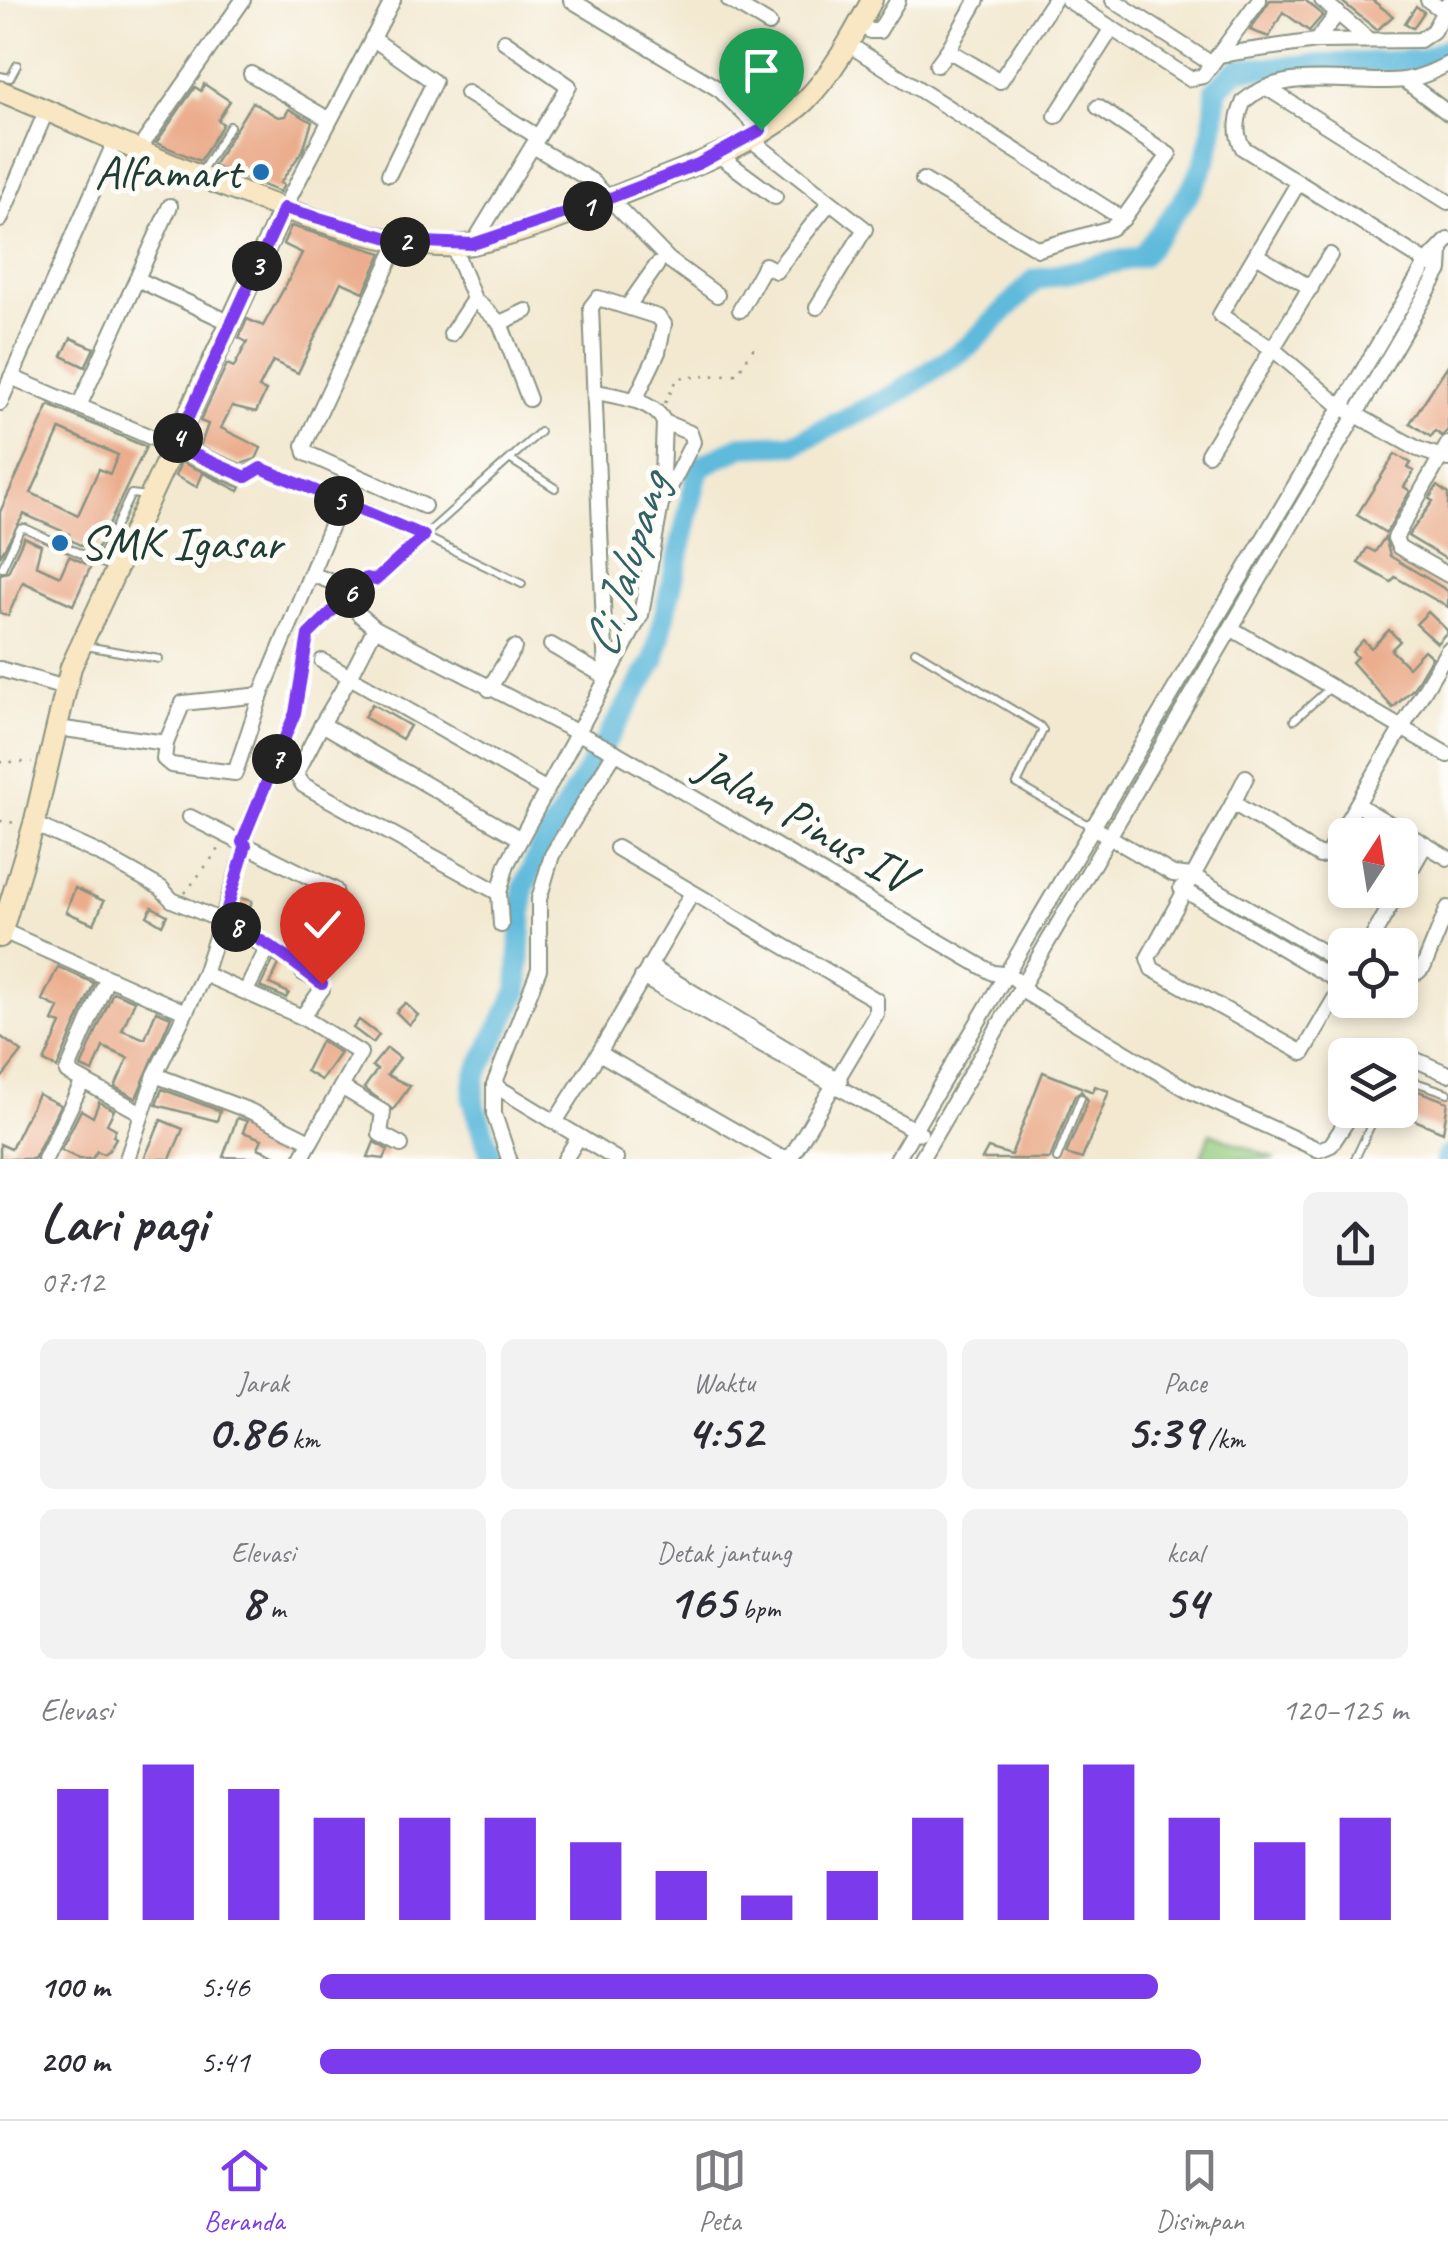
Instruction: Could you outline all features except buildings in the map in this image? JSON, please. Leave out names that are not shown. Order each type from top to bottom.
[{"type":"main road","points":[[0,91],[284,208],[399,241],[463,245],[610,198],[755,134],[802,104],[848,44],[872,0]]},
{"type":"main road","points":[[1,934],[34,824],[65,688],[107,565],[150,497],[284,208]]},
{"type":"street","points":[[140,148],[242,0]]},
{"type":"street","points":[[284,208],[393,0]]},
{"type":"street","points":[[571,0],[720,90],[755,134],[866,233],[817,306]]},
{"type":"street","points":[[729,0],[768,24]]},
{"type":"street","points":[[859,24],[870,32],[879,31],[898,0]]},
{"type":"street","points":[[938,65],[977,0]]},
{"type":"street","points":[[948,50],[1000,81],[1054,0]]},
{"type":"street","points":[[1068,0],[1190,79],[1203,76],[1259,0]]},
{"type":"street","points":[[1113,0],[1215,59],[1316,42],[1420,40],[1447,8],[1428,0]]},
{"type":"street","points":[[1322,0],[1369,40]]},
{"type":"street","points":[[1316,42],[1338,13]]},
{"type":"street","points":[[1056,116],[1112,28]]},
{"type":"street","points":[[372,38],[434,82],[389,174]]},
{"type":"street","points":[[504,41],[569,86],[536,142],[463,245],[474,299],[500,322],[529,399]]},
{"type":"street","points":[[848,44],[1123,219]]},
{"type":"street","points":[[1433,266],[1298,184],[1244,148],[1237,137],[1244,100],[1266,88],[1292,82],[1404,80],[1448,64]]},
{"type":"street","points":[[251,74],[328,119]]},
{"type":"street","points":[[1404,80],[1448,112]]},
{"type":"street","points":[[1266,88],[1448,202]]},
{"type":"street","points":[[467,93],[592,181],[669,260],[717,295]]},
{"type":"street","points":[[923,180],[1038,250],[1111,228],[1123,219],[1169,155],[1098,107]]},
{"type":"street","points":[[0,220],[48,110]]},
{"type":"street","points":[[0,403],[116,139]]},
{"type":"street","points":[[717,154],[775,197]]},
{"type":"street","points":[[1298,184],[1220,314],[1274,350],[1340,406],[1444,459],[1396,542],[1448,575]]},
{"type":"street","points":[[740,310],[766,265],[776,271],[829,203]]},
{"type":"street","points":[[80,406],[170,206]]},
{"type":"street","points":[[399,241],[304,446],[306,453],[424,506]]},
{"type":"street","points":[[897,1159],[998,977],[1340,406],[1445,246]]},
{"type":"street","points":[[1208,454],[1330,255]]},
{"type":"street","points":[[1258,256],[1311,288]]},
{"type":"street","points":[[628,306],[657,264]]},
{"type":"street","points":[[921,1159],[1357,416],[1433,266]]},
{"type":"street","points":[[137,280],[231,323]]},
{"type":"street","points":[[606,677],[591,307],[598,298],[628,306],[664,324],[658,352],[634,400]]},
{"type":"street","points":[[452,334],[474,299]]},
{"type":"street","points":[[500,322],[526,311]]},
{"type":"street","points":[[11,377],[246,477],[261,468],[424,536],[376,580],[366,578],[308,635],[295,713],[244,844],[204,974],[155,1075],[128,1159]]},
{"type":"street","points":[[597,392],[634,400],[690,433],[693,442],[661,504]]},
{"type":"street","points":[[501,925],[499,893],[519,838],[581,734],[606,677],[642,615],[661,504],[662,418]]},
{"type":"street","points":[[261,695],[184,702],[166,742],[164,759],[171,765],[236,773],[261,695],[333,520]]},
{"type":"street","points":[[310,574],[352,590]]},
{"type":"street","points":[[1220,609],[1232,628],[1448,755]]},
{"type":"street","name":"Jalan Pinus IV","points":[[359,614],[376,628],[488,689],[613,751],[1188,1090],[1319,1150],[1331,1146],[1342,1128]]},
{"type":"street","points":[[376,628],[296,774],[303,785],[499,893]]},
{"type":"street","points":[[1209,628],[1232,628]]},
{"type":"street","points":[[551,645],[606,677]]},
{"type":"street","points":[[488,689],[514,648]]},
{"type":"street","points":[[1233,804],[1320,856],[1328,853],[1448,650]]},
{"type":"street","points":[[322,661],[547,790]]},
{"type":"street","points":[[0,669],[65,688]]},
{"type":"street","points":[[322,724],[519,838]]},
{"type":"street","points":[[57,728],[166,742]]},
{"type":"street","points":[[509,1159],[494,1114],[494,1085],[539,969],[539,900],[552,855],[613,751]]},
{"type":"street","points":[[1246,778],[1148,964],[1303,1054],[1328,1010]]},
{"type":"street","points":[[1358,804],[1448,858]]},
{"type":"street","points":[[190,817],[335,890]]},
{"type":"street","points":[[34,824],[98,853],[180,903],[294,959],[304,973],[322,984],[302,1017]]},
{"type":"street","points":[[1091,826],[1173,874],[1193,876],[1328,955]]},
{"type":"street","points":[[1378,928],[1425,846]]},
{"type":"street","points":[[599,1052],[786,1158],[838,1084],[876,1014],[876,1000],[616,848]]},
{"type":"street","points":[[1173,874],[1184,892],[1328,973]]},
{"type":"street","points":[[555,1122],[692,894]]},
{"type":"street","points":[[1418,972],[1448,908]]},
{"type":"street","points":[[1,934],[185,1012]]},
{"type":"street","points":[[246,991],[268,947]]},
{"type":"street","points":[[646,972],[932,1140]]},
{"type":"street","points":[[204,974],[302,1017],[360,1053],[301,1159]]},
{"type":"street","points":[[107,979],[66,1069],[132,1108]]},
{"type":"street","points":[[1418,1060],[1448,1074]]},
{"type":"street","points":[[155,1075],[250,1111],[310,1141]]},
{"type":"street","points":[[45,1159],[83,1081]]},
{"type":"street","points":[[494,1085],[616,1159]]},
{"type":"street","points":[[341,1087],[383,1112],[380,1134],[400,1145]]},
{"type":"street","points":[[565,1159],[578,1137]]},
{"type":"lane","points":[[0,76],[10,78],[17,64]]},
{"type":"lane","points":[[200,173],[230,126]]},
{"type":"lane","points":[[522,584],[424,536],[540,432]]},
{"type":"lane","points":[[511,460],[555,488]]},
{"type":"lane","points":[[2,568],[20,530],[25,528],[107,565]]},
{"type":"lane","points":[[80,644],[158,658]]},
{"type":"lane","points":[[915,651],[1040,726],[1043,730],[1016,784],[1091,826]]},
{"type":"lane","points":[[1294,720],[1332,686]]},
{"type":"lane","points":[[1418,1082],[1448,1092]]},
{"type":"lane","points":[[1057,1159],[1081,1098]]},
{"type":"lane","points":[[1355,1159],[1370,1128]]},
{"type":"path","points":[[662,418],[678,378],[737,374],[754,346]]},
{"type":"path","points":[[0,762],[49,762]]},
{"type":"path","points":[[180,903],[192,879],[210,867],[226,836]]},
{"type":"green space","points":[[1210,1133],[1275,1159],[1200,1159]]},
{"type":"waterway","name":"Ci Jalupang","points":[[492,1159],[473,1100],[475,1077],[518,991],[523,890],[539,852],[654,661],[699,467],[742,446],[794,444],[895,395],[969,346],[1035,280],[1142,256],[1196,180],[1211,142],[1216,89],[1238,69],[1422,60],[1448,48]]},
{"type":"place","name":"Alfamart","points":[[261,172]]},
{"type":"place","name":"SMK Igasar","points":[[60,543]]},
{"type":"route","points":[[322,984],[304,973],[294,959],[223,922],[246,845],[242,842],[295,713],[300,663],[308,635],[366,578],[376,580],[424,536],[261,468],[255,468],[246,477],[175,446],[284,208],[399,241],[473,244],[698,164],[761,130]]}]
